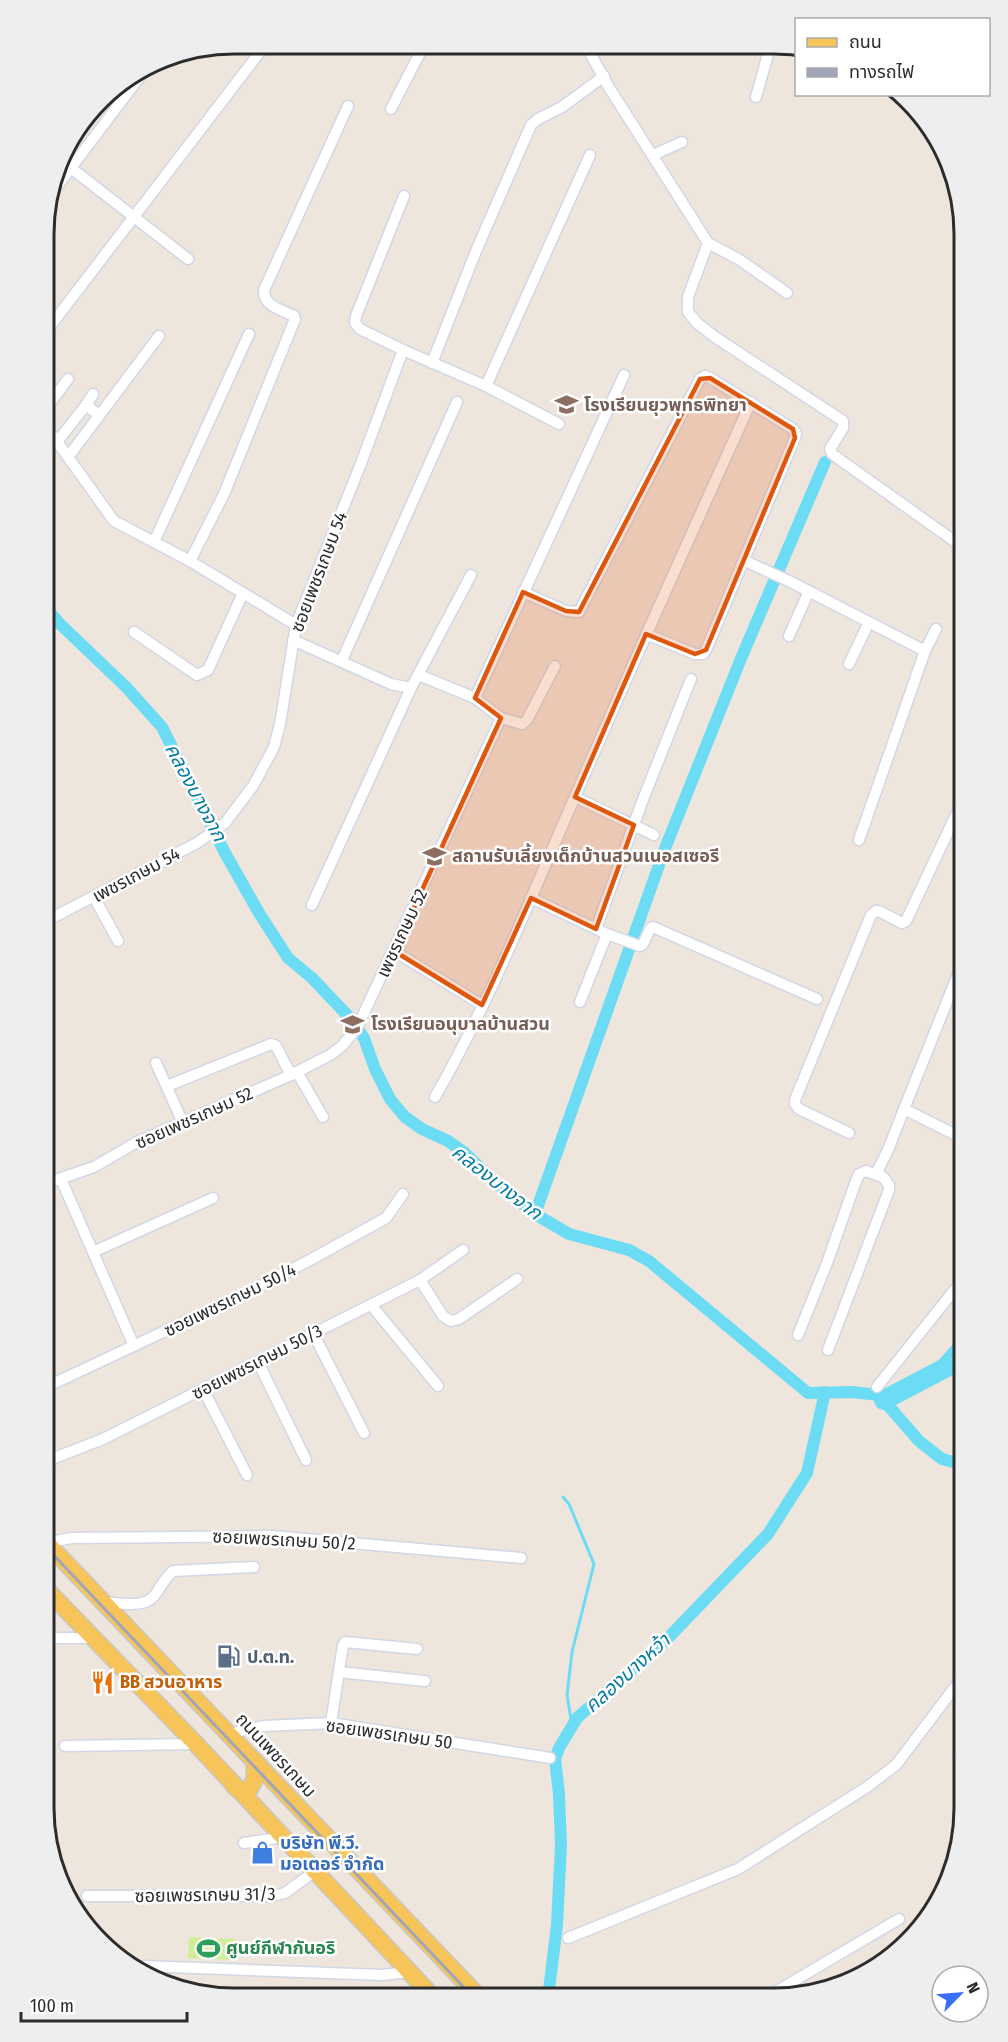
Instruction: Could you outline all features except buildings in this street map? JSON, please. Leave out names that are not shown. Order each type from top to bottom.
[{"type":"main road","name":"ถนนเพชรเกษม","points":[[54,1550],[470,1988]]},
{"type":"main road","points":[[54,1597],[315,1871],[412,1984]]},
{"type":"main road","points":[[234,1786],[243,1792],[249,1790],[255,1779],[255,1763]]},
{"type":"main road","points":[[261,1815],[261,1804],[266,1798],[286,1796]]},
{"type":"street","points":[[54,321],[258,54]]},
{"type":"street","points":[[391,109],[418,54]]},
{"type":"street","points":[[594,54],[604,76],[708,243],[740,261],[787,293]]},
{"type":"street","points":[[756,97],[768,54]]},
{"type":"street","points":[[432,363],[476,251],[531,125],[562,107],[604,76]]},
{"type":"street","points":[[63,178],[134,84]]},
{"type":"street","points":[[118,97],[122,100]]},
{"type":"street","points":[[190,561],[224,494],[295,319],[294,316],[268,303],[264,297],[264,290],[348,106]]},
{"type":"street","points":[[653,155],[682,142]]},
{"type":"street","points":[[486,386],[590,155]]},
{"type":"street","points":[[71,168],[188,258]]},
{"type":"street","points":[[404,196],[355,323],[360,329],[486,386],[559,424]]},
{"type":"street","points":[[708,243],[688,297],[687,305],[691,317],[715,338],[843,421],[843,428],[830,449],[832,454],[954,542]]},
{"type":"street","points":[[154,542],[249,334]]},
{"type":"street","points":[[68,457],[159,336]]},
{"type":"street","name":"ซอยเพชรเกษม 54","points":[[225,823],[253,786],[274,747],[280,724],[296,625],[360,466],[403,350]]},
{"type":"street","points":[[476,698],[624,375]]},
{"type":"street","points":[[523,592],[566,611],[579,612],[700,379],[705,376],[751,402],[796,433],[745,561],[703,654],[695,654],[646,634]]},
{"type":"street","points":[[54,398],[68,379]]},
{"type":"street","points":[[57,442],[93,394]]},
{"type":"street","points":[[342,660],[457,402]]},
{"type":"street","points":[[435,1096],[460,1053],[531,898],[646,634],[751,402]]},
{"type":"street","points":[[86,405],[99,415]]},
{"type":"street","points":[[54,438],[114,521],[190,561],[296,625]]},
{"type":"street","points":[[745,561],[925,651]]},
{"type":"street","points":[[312,905],[411,688],[471,575]]},
{"type":"street","points":[[789,636],[809,591]]},
{"type":"street","points":[[134,632],[197,675],[203,673],[208,670],[243,592]]},
{"type":"street","points":[[849,664],[869,622]]},
{"type":"street","points":[[859,840],[925,651],[936,629]]},
{"type":"street","points":[[293,640],[342,660],[391,684],[411,688]]},
{"type":"street","points":[[419,675],[476,698],[501,718],[522,724],[525,723],[555,666]]},
{"type":"street","points":[[596,929],[691,679]]},
{"type":"street","name":"เพชรเกษม 52","points":[[342,1046],[363,1017],[501,718]]},
{"type":"street","points":[[575,796],[654,835]]},
{"type":"street","points":[[849,1133],[800,1109],[795,1104],[795,1100],[871,915],[879,911],[902,923],[906,921],[954,821]]},
{"type":"street","name":"เพชรเกษม 54","points":[[54,917],[196,843],[225,823]]},
{"type":"street","points":[[94,897],[118,941]]},
{"type":"street","points":[[531,898],[607,934],[642,946],[653,927],[817,999]]},
{"type":"street","points":[[580,1002],[607,934]]},
{"type":"street","points":[[394,951],[482,1005]]},
{"type":"street","points":[[876,1174],[888,1150],[954,984]]},
{"type":"street","points":[[167,1086],[271,1044],[276,1046],[323,1117]]},
{"type":"street","name":"ซอยเพชรเกษม 52","points":[[54,1181],[94,1167],[137,1142],[294,1074],[342,1046]]},
{"type":"street","points":[[156,1063],[183,1123]]},
{"type":"street","points":[[904,1109],[954,1134]]},
{"type":"street","points":[[798,1335],[856,1181],[862,1172],[876,1174],[886,1179],[889,1190],[828,1350]]},
{"type":"street","points":[[61,1179],[134,1346]]},
{"type":"street","name":"ซอยเพชรเกษม 50/4","points":[[54,1383],[310,1260],[386,1218],[403,1194]]},
{"type":"street","points":[[93,1252],[213,1198]]},
{"type":"street","name":"ซอยเพชรเกษม 50/3","points":[[54,1458],[103,1439],[371,1305],[420,1280],[463,1250]]},
{"type":"street","points":[[420,1280],[443,1316],[451,1321],[459,1319],[517,1279]]},
{"type":"street","points":[[877,1387],[954,1291]]},
{"type":"street","points":[[371,1305],[438,1386]]},
{"type":"street","points":[[313,1333],[364,1433]]},
{"type":"street","points":[[258,1362],[306,1460]]},
{"type":"street","points":[[203,1389],[247,1475]]},
{"type":"street","name":"ซอยเพชรเกษม 50/2","points":[[54,1540],[272,1536],[521,1557]]},
{"type":"street","points":[[103,1602],[146,1602],[153,1597],[162,1581],[173,1571],[254,1567]]},
{"type":"street","points":[[54,1638],[93,1638]]},
{"type":"street","points":[[331,1723],[345,1642],[417,1649]]},
{"type":"street","points":[[339,1672],[425,1680]]},
{"type":"street","points":[[568,1938],[738,1869],[867,1787],[896,1765],[954,1688]]},
{"type":"street","name":"ซอยเพชรเกษม 50","points":[[228,1734],[264,1726],[331,1723],[550,1758]]},
{"type":"street","points":[[65,1746],[196,1744]]},
{"type":"street","points":[[244,1843],[283,1837]]},
{"type":"street","name":"ซอยเพชรเกษม 31/3","points":[[87,1896],[273,1896],[285,1893],[315,1871]]},
{"type":"street","points":[[783,1987],[899,1919]]},
{"type":"street","points":[[149,1966],[382,1975],[412,1984]]},
{"type":"highlighted area","points":[[710,378],[793,429],[795,438],[706,650],[695,654],[646,634],[575,797],[634,825],[596,929],[531,898],[482,1005],[394,951],[501,718],[475,698],[523,592],[566,611],[579,612],[700,379]]},
{"type":"green space","points":[[189,1937],[236,1939],[236,1960],[188,1958]]},
{"type":"waterway","points":[[535,1214],[664,851],[742,656],[825,462]]},
{"type":"waterway","name":"คลองบางจาก","points":[[54,617],[126,687],[162,727],[225,853],[259,913],[288,958],[312,978],[350,1018],[364,1038],[375,1069],[390,1099],[405,1117],[465,1153],[497,1184],[535,1214],[569,1234],[629,1250],[649,1261],[808,1393],[851,1392],[879,1395],[919,1441],[942,1459],[954,1462]]},
{"type":"waterway","points":[[884,1400],[945,1368],[954,1358]]},
{"type":"waterway","name":"คลองบางหว้า","points":[[549,1988],[557,1925],[561,1845],[555,1759],[559,1748],[577,1718],[669,1637],[768,1534],[807,1473],[825,1392]]},
{"type":"waterway","points":[[563,1497],[569,1504],[594,1564],[572,1652],[567,1695],[572,1725]]},
{"type":"railway","points":[[54,1556],[465,1988]]},
{"type":"place","name":"โรงเรียนยุวพุทธพิทยา","points":[[566,405]]},
{"type":"place","name":"สถานรับเลี้ยงเด็กบ้านสวนเนอสเซอรี","points":[[434,856]]},
{"type":"place","name":"โรงเรียนอนุบาลบ้านสวน","points":[[353,1024]]},
{"type":"place","name":"ป.ต.ท.","points":[[229,1657]]},
{"type":"place","name":"BB สวนอาหาร","points":[[102,1682]]},
{"type":"place","name":"บริษัท พี.วี. มอเตอร์ จำกัด","points":[[262,1853]]},
{"type":"place","name":"ศูนย์กีฬากันอริ","points":[[208,1948]]}]
